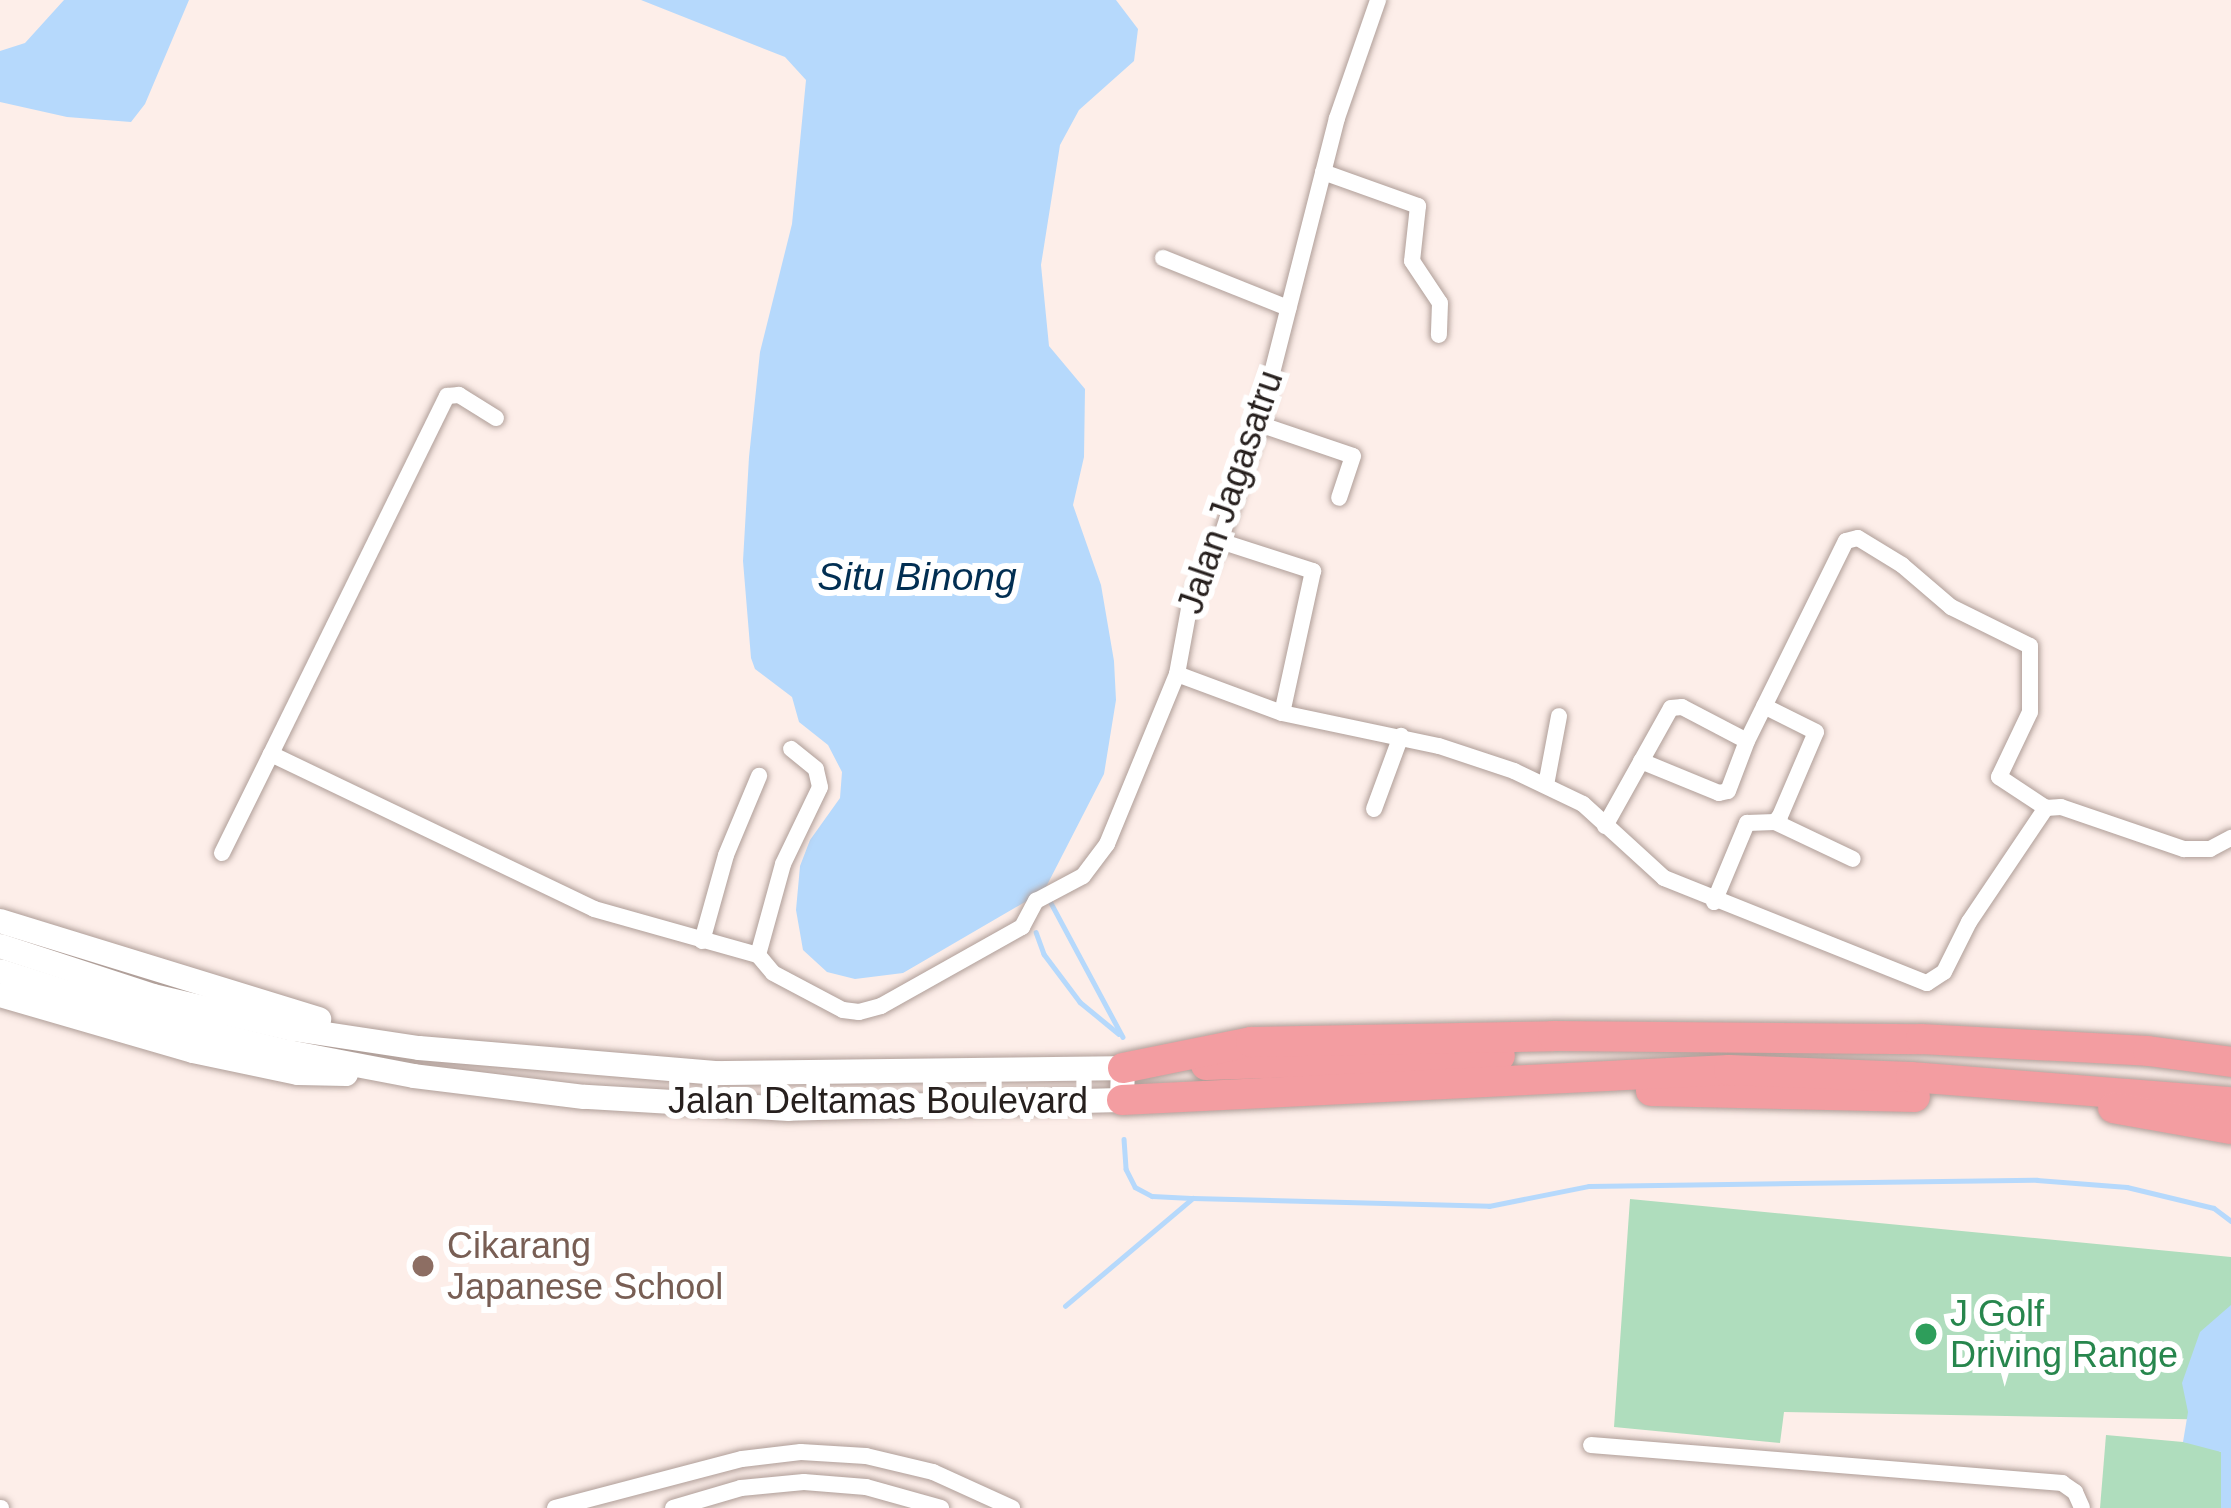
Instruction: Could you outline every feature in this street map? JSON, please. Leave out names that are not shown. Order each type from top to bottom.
[{"type":"highway","points":[[1123,1068],[1251,1042],[1553,1036],[1921,1039],[2148,1051],[2231,1062]]},
{"type":"highway","points":[[1123,1068],[1649,1050],[1913,1054],[2231,1078]]},
{"type":"highway","points":[[1123,1100],[1729,1070],[1911,1077],[2231,1102]]},
{"type":"highway","points":[[1258,1092],[1309,1105],[1641,1091],[1922,1097],[2108,1107],[2231,1129]]},
{"type":"main road","points":[[0,921],[419,1048]]},
{"type":"main road","name":"Jalan Deltamas Boulevard","points":[[0,946],[153,996],[293,1029],[419,1048],[718,1072],[1123,1068]]},
{"type":"main road","name":"Jalan Deltamas Boulevard","points":[[0,971],[147,1018],[414,1076],[714,1108],[1123,1100]]},
{"type":"main road","points":[[0,994],[171,1045],[298,1073],[414,1076]]},
{"type":"main road","points":[[1123,1068],[1123,1100]]},
{"type":"street","name":"Jalan Jagasatru","points":[[758,955],[773,973],[843,1010],[869,1011],[1022,926],[1036,901],[1083,876],[1107,844],[1177,674],[1190,602],[1220,542],[1259,424],[1324,172],[1378,0]]},
{"type":"street","points":[[1324,172],[1418,206],[1412,261],[1440,303],[1438,335]]},
{"type":"street","points":[[1162,258],[1288,308]]},
{"type":"street","points":[[222,853],[447,396],[459,395],[496,418]]},
{"type":"street","points":[[1259,424],[1353,456],[1339,498]]},
{"type":"street","points":[[1641,761],[1724,794],[1846,541],[1858,538],[1902,565],[1951,607],[2030,646],[2030,712],[1999,776],[2046,808],[2061,808],[2184,849],[2210,850],[2231,838]]},
{"type":"street","points":[[1220,542],[1312,571],[1282,713]]},
{"type":"street","points":[[1177,674],[1282,713],[1469,754],[1546,785],[1583,804],[1643,864],[1714,902],[1934,982],[2046,808]]},
{"type":"street","points":[[1605,826],[1675,706],[1747,741]]},
{"type":"street","points":[[1764,706],[1816,729],[1775,822]]},
{"type":"street","points":[[1546,785],[1559,716]]},
{"type":"street","points":[[1373,809],[1400,736]]},
{"type":"street","points":[[271,754],[594,909],[758,955],[783,864],[820,787],[816,770],[791,749]]},
{"type":"street","points":[[701,940],[726,855],[760,776]]},
{"type":"street","points":[[1714,902],[1747,823],[1775,822],[1853,859]]},
{"type":"street","points":[[1591,1445],[2062,1483],[2075,1492],[2082,1508]]},
{"type":"street","points":[[555,1508],[742,1459],[801,1452],[866,1456],[932,1472],[1012,1508]]},
{"type":"street","points":[[674,1508],[741,1488],[804,1482],[866,1487],[941,1508]]},
{"type":"green space","name":"J Golf Driving Range","points":[[1630,1199],[2231,1257],[2231,1420],[1784,1412],[1780,1443],[1614,1427]]},
{"type":"green space","points":[[2106,1435],[2205,1444],[2221,1452],[2221,1508],[2100,1508]]},
{"type":"water","points":[[64,0],[189,0],[145,104],[131,122],[67,117],[0,102],[0,51],[25,43]]},
{"type":"water","name":"Situ Binong","points":[[641,0],[1116,0],[1138,29],[1134,61],[1079,110],[1060,145],[1041,265],[1049,346],[1085,389],[1084,457],[1073,505],[1101,585],[1114,661],[1116,700],[1104,774],[1044,891],[903,973],[855,979],[827,972],[803,950],[796,910],[800,866],[810,840],[840,798],[842,772],[828,745],[799,722],[792,697],[755,669],[751,658],[743,561],[749,457],[760,352],[792,224],[806,80],[785,57]]},
{"type":"water","points":[[2231,1305],[2231,1508],[2221,1508],[2221,1452],[2183,1442],[2188,1412],[2182,1383],[2200,1332]]},
{"type":"waterway","points":[[1050,901],[1123,1037]]},
{"type":"waterway","points":[[1036,932],[1044,954],[1080,1002],[1119,1034]]},
{"type":"waterway","points":[[1124,1139],[1126,1169],[1135,1187],[1152,1196],[1191,1198]]},
{"type":"waterway","points":[[1065,1306],[1193,1198],[1489,1206],[1589,1186],[2037,1180],[2127,1187],[2214,1208],[2231,1221]]},
{"type":"place","name":"Cikarang Japanese School","points":[[423,1266]]},
{"type":"place","name":"J Golf Driving Range","points":[[1926,1334]]}]
